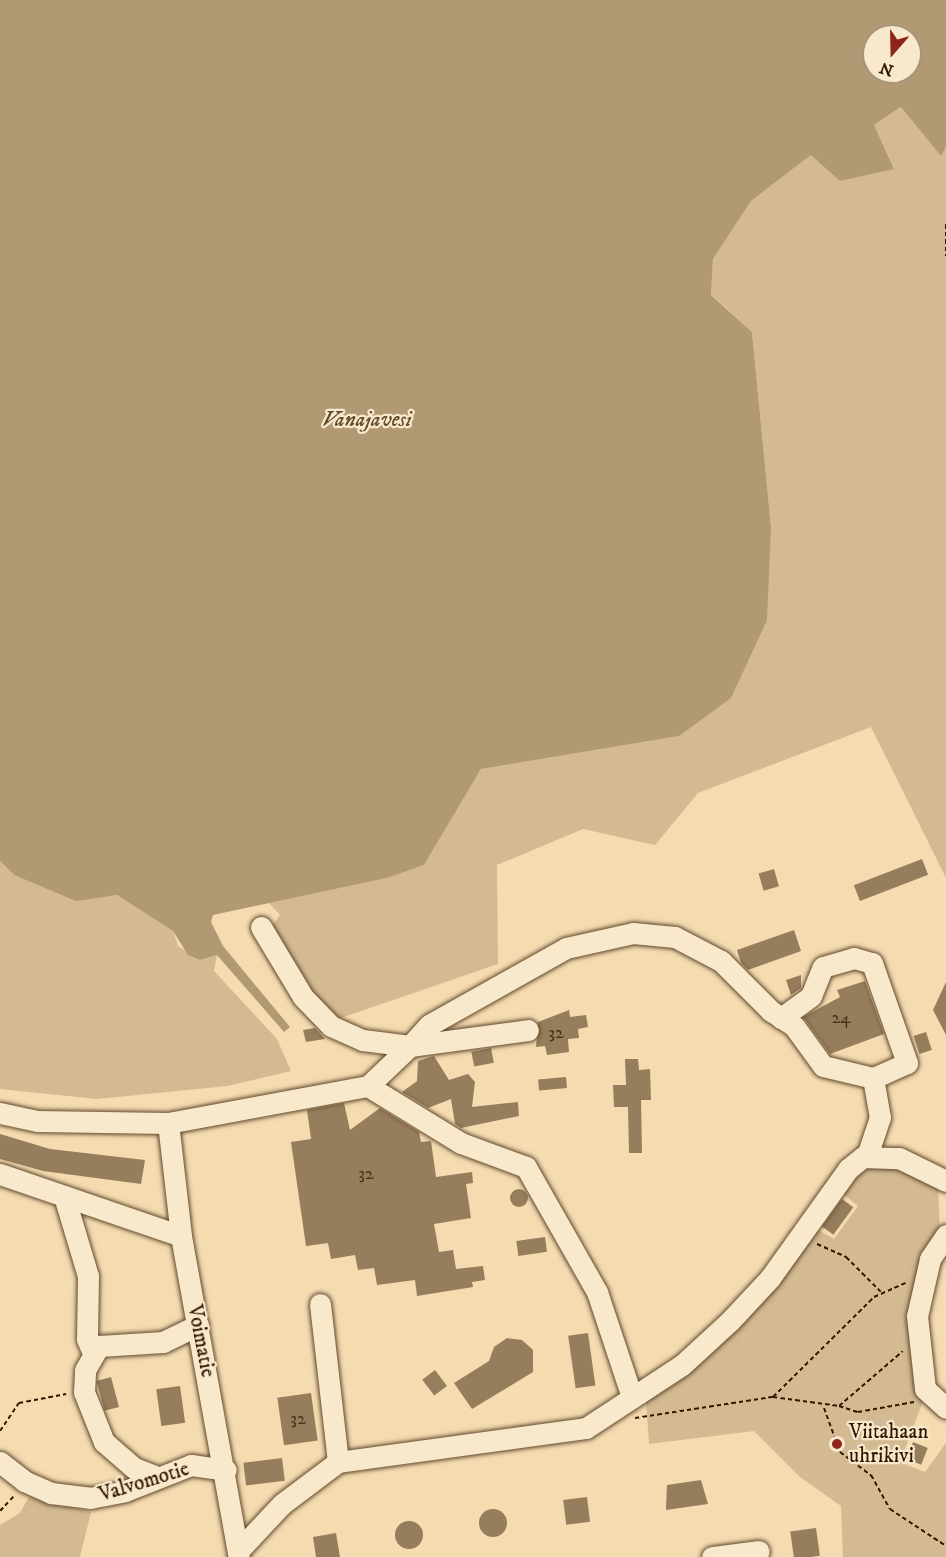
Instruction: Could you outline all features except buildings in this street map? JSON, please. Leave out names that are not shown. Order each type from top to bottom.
[{"type":"street","points":[[261,927],[303,997],[331,1026],[363,1040],[410,1047],[528,1030]]},
{"type":"street","points":[[0,1113],[37,1121],[168,1123],[368,1086],[410,1047],[429,1025],[566,948],[633,933],[675,937],[721,961],[782,1018],[794,1026],[823,1066],[873,1078],[907,1063],[872,963],[854,958],[823,967],[811,996],[782,1018]]},
{"type":"street","points":[[239,1554],[282,1504],[338,1462],[586,1428],[682,1365],[730,1321],[801,1236],[848,1169],[867,1156],[880,1117],[873,1078]]},
{"type":"street","points":[[368,1086],[426,1117],[451,1138],[526,1167],[597,1292],[632,1397]]},
{"type":"street","name":"Voimatie","points":[[168,1123],[181,1236],[226,1470],[239,1554]]},
{"type":"street","points":[[867,1156],[899,1158],[946,1181]]},
{"type":"street","points":[[0,1174],[181,1236]]},
{"type":"street","points":[[64,1196],[88,1276],[87,1339],[92,1351],[84,1392],[104,1443],[134,1468],[155,1476]]},
{"type":"street","points":[[938,1402],[918,1338],[924,1280],[946,1235]]},
{"type":"street","points":[[320,1304],[338,1462]]},
{"type":"street","points":[[92,1351],[163,1342],[198,1324]]},
{"type":"street","name":"Valvomotie","points":[[0,1462],[24,1481],[51,1493],[103,1498],[155,1476],[191,1465],[226,1470]]},
{"type":"street","points":[[712,1557],[759,1551]]},
{"type":"path","points":[[946,224],[946,256]]},
{"type":"path","points":[[801,1236],[846,1257],[882,1292]]},
{"type":"path","points":[[773,1397],[882,1292],[924,1280]]},
{"type":"path","points":[[839,1406],[918,1338]]},
{"type":"path","points":[[0,1431],[19,1402],[84,1392]]},
{"type":"path","points":[[629,1420],[773,1397],[824,1408],[839,1406],[876,1411],[938,1402]]},
{"type":"path","points":[[824,1408],[840,1452],[871,1475],[890,1509],[946,1546]]},
{"type":"path","points":[[0,1511],[24,1481]]},
{"type":"shaded area","points":[[902,107],[941,155],[946,147],[946,878],[871,727],[698,793],[655,845],[583,829],[497,865],[498,964],[332,1021],[278,948],[273,925],[280,915],[269,903],[387,878],[424,865],[481,769],[679,736],[771,527],[752,332],[711,294],[713,259],[751,201],[811,155],[894,169],[874,125]]},
{"type":"shaded area","points":[[0,861],[14,875],[76,900],[117,895],[173,931],[178,946],[200,960],[217,955],[214,971],[277,1039],[291,1071],[227,1086],[97,1099],[0,1089]]},
{"type":"shaded area","points":[[885,1166],[938,1185],[940,1234],[921,1259],[923,1401],[900,1462],[925,1472],[946,1443],[946,1557],[843,1557],[841,1506],[800,1477],[754,1431],[649,1444],[646,1402],[720,1345],[818,1230],[834,1239],[858,1206],[842,1193],[857,1172]]},
{"type":"shaded area","points":[[29,1497],[91,1512],[80,1557],[0,1557],[0,1525],[20,1513]]},
{"type":"water","name":"Vanajavesi","points":[[0,0],[946,0],[946,147],[941,156],[901,107],[874,125],[894,169],[840,181],[811,155],[751,201],[713,259],[711,295],[752,332],[771,527],[767,620],[731,698],[679,736],[481,769],[424,865],[387,878],[213,915],[211,922],[223,946],[290,1027],[284,1032],[217,955],[200,960],[188,955],[173,931],[117,895],[76,901],[14,875],[0,861]]},
{"type":"place","name":"Viitahaan uhrikivi","points":[[837,1444]]}]
